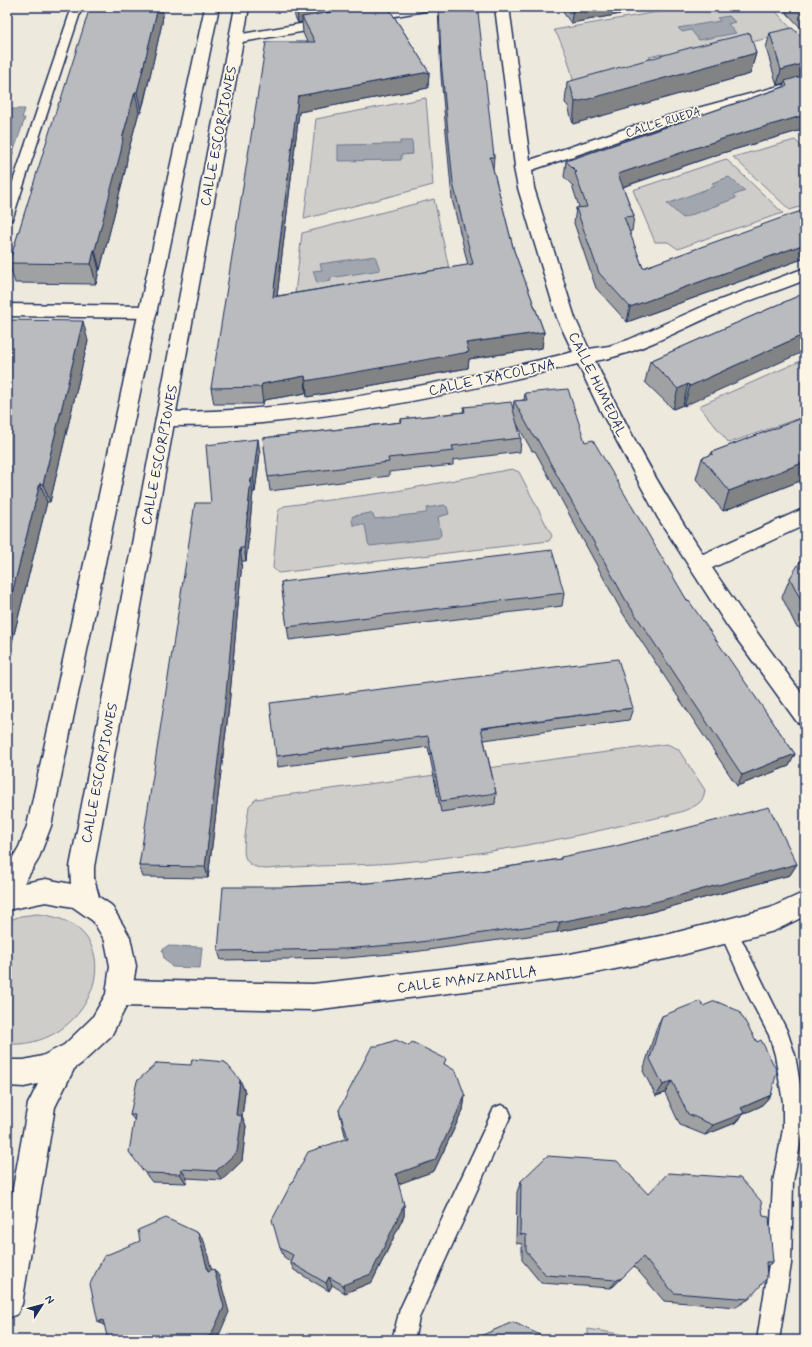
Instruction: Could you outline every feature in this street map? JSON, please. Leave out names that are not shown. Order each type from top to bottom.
[{"type":"street","points":[[7,889],[29,852],[39,826],[212,7]]},
{"type":"street","name":"CALLE ESCORPIONES","points":[[88,902],[82,879],[82,867],[242,7]]},
{"type":"street","points":[[236,39],[425,7]]},
{"type":"street","name":"CALLE HUMEDAL","points":[[502,7],[522,168],[526,188],[566,318],[606,404],[633,457],[665,513],[734,618],[805,715]]},
{"type":"street","name":"CALLE RUEDA","points":[[522,168],[651,125],[805,82]]},
{"type":"street","name":"CALLE TXACOLINA","points":[[165,419],[207,419],[262,416],[371,402],[515,373],[584,356],[622,349],[710,310],[805,274]]},
{"type":"street","points":[[7,310],[148,312]]},
{"type":"street","points":[[698,565],[805,516]]},
{"type":"street","points":[[7,898],[37,891],[73,895],[88,902],[107,918],[117,934],[122,952],[124,972],[120,992],[112,1012],[100,1030],[85,1046],[64,1060],[40,1070],[16,1074],[7,1073]]},
{"type":"street","name":"CALLE MANZANILLA","points":[[120,992],[313,997],[570,966],[670,946],[774,919],[805,904]]},
{"type":"street","points":[[7,1304],[42,1104],[64,1060]]},
{"type":"lane","points":[[7,217],[77,7]]},
{"type":"lane","points":[[728,930],[756,991],[777,1031],[785,1055],[799,1130],[783,1182],[780,1264],[768,1340]]},
{"type":"lane","points":[[403,1340],[408,1317],[501,1115]]},
{"type":"shaded area","points":[[686,7],[772,7],[795,33],[784,34],[672,62],[662,54],[649,57],[659,65],[574,84],[564,49],[554,30]]},
{"type":"shaded area","points":[[729,16],[735,22],[728,24],[736,33],[699,40],[691,30],[682,32],[678,28],[720,21],[717,18]]},
{"type":"shaded area","points":[[426,98],[433,185],[304,219],[316,119]]},
{"type":"shaded area","points":[[7,109],[25,109],[22,118],[25,118],[12,156],[7,156]]},
{"type":"shaded area","points":[[795,140],[805,150],[805,205],[790,210],[733,157]]},
{"type":"shaded area","points":[[400,141],[412,141],[413,154],[401,155],[401,160],[338,161],[338,145],[400,144]]},
{"type":"shaded area","points":[[726,159],[783,213],[678,249],[668,242],[655,242],[633,190]]},
{"type":"shaded area","points":[[729,177],[745,191],[734,195],[736,198],[683,218],[667,204],[715,186],[712,183]]},
{"type":"shaded area","points":[[434,199],[451,278],[294,302],[302,233]]},
{"type":"shaded area","points":[[375,256],[380,270],[330,278],[331,281],[317,283],[313,271],[322,270],[320,264]]},
{"type":"shaded area","points":[[805,359],[805,416],[729,443],[699,406]]},
{"type":"shaded area","points":[[512,469],[519,472],[552,536],[549,541],[278,573],[273,568],[278,511],[284,506],[397,491]]},
{"type":"shaded area","points":[[444,505],[447,507],[449,514],[438,517],[441,535],[438,538],[370,546],[368,543],[365,525],[353,525],[353,516],[370,513],[375,519],[426,513],[427,508]]},
{"type":"shaded area","points":[[667,744],[678,749],[705,790],[704,796],[699,803],[693,807],[667,816],[543,842],[483,852],[393,863],[266,869],[248,863],[245,857],[245,840],[249,806],[256,799]]},
{"type":"shaded area","points":[[37,914],[68,922],[87,939],[95,961],[93,985],[82,1008],[63,1027],[38,1041],[7,1044],[7,921],[21,916]]},
{"type":"shaded area","points":[[167,946],[202,947],[200,968],[172,967],[164,958],[162,950]]},
{"type":"shaded area","points":[[588,1329],[657,1340],[588,1340]]},
{"type":"building","points":[[90,7],[158,7],[137,92],[135,92],[122,139],[121,151],[91,264],[9,263],[55,114]]},
{"type":"building","points":[[361,7],[388,7],[429,72],[298,96],[273,297],[473,264],[453,183],[441,60],[439,7],[469,7],[469,12],[478,12],[494,157],[490,157],[514,251],[544,332],[466,343],[469,352],[306,381],[305,376],[262,384],[261,387],[211,388],[266,42],[315,42],[302,17]]},
{"type":"building","points":[[792,28],[805,39],[805,63],[781,70],[770,33]]},
{"type":"building","points":[[750,33],[756,53],[585,100],[575,102],[570,85],[567,82],[689,48]]},
{"type":"building","points":[[805,75],[805,115],[722,139],[618,174],[634,216],[624,217],[643,268],[805,210],[805,244],[630,307],[599,273],[576,208],[587,207],[575,173],[577,172],[566,161],[787,86],[785,81]]},
{"type":"building","points":[[805,293],[805,334],[690,386],[688,384],[678,389],[650,361]]},
{"type":"building","points":[[7,320],[83,321],[43,484],[40,483],[7,613]]},
{"type":"building","points":[[568,389],[585,442],[593,440],[688,602],[689,601],[795,754],[742,775],[625,599],[536,437],[534,437],[514,401],[527,400],[525,393]]},
{"type":"building","points":[[511,402],[521,438],[452,446],[454,451],[388,458],[389,462],[268,477],[263,438],[402,422],[401,419],[465,412],[464,407]]},
{"type":"building","points":[[805,417],[805,462],[729,491],[702,458],[713,454],[712,452]]},
{"type":"building","points":[[258,439],[253,478],[251,479],[244,548],[240,548],[226,694],[205,867],[139,866],[195,503],[211,503],[206,445]]},
{"type":"building","points":[[552,550],[564,593],[287,627],[281,582]]},
{"type":"building","points":[[803,557],[805,558],[805,608],[790,578]]},
{"type":"building","points":[[618,659],[633,708],[481,728],[496,793],[441,801],[428,736],[276,756],[270,703]]},
{"type":"building","points":[[769,807],[797,864],[636,907],[560,922],[413,943],[345,949],[218,951],[223,887],[285,887],[369,883],[480,871],[561,859],[561,857],[612,847]]},
{"type":"building","points":[[700,1001],[703,1006],[715,1001],[739,1011],[757,1042],[761,1040],[777,1071],[771,1095],[741,1108],[744,1113],[713,1125],[688,1114],[672,1081],[663,1085],[650,1059],[662,1016]]},
{"type":"building","points":[[396,1040],[409,1046],[412,1042],[446,1059],[444,1064],[456,1071],[465,1096],[435,1160],[396,1174],[404,1205],[371,1274],[343,1285],[329,1277],[326,1283],[290,1262],[293,1255],[280,1248],[272,1220],[308,1152],[348,1138],[339,1110],[372,1046],[378,1046]]},
{"type":"building","points":[[192,1059],[225,1062],[240,1080],[236,1115],[242,1116],[237,1152],[216,1171],[181,1169],[180,1174],[145,1173],[129,1152],[135,1115],[130,1115],[137,1081],[157,1063],[191,1065]]},
{"type":"building","points":[[547,1156],[617,1161],[648,1194],[668,1173],[740,1178],[761,1201],[763,1216],[769,1217],[773,1262],[766,1262],[767,1278],[749,1299],[674,1293],[643,1257],[622,1278],[617,1280],[546,1275],[526,1251],[526,1235],[520,1234],[521,1181]]},
{"type":"building","points":[[166,1218],[198,1233],[208,1271],[214,1269],[224,1307],[211,1335],[200,1340],[108,1340],[103,1320],[98,1322],[90,1284],[104,1256],[140,1241],[138,1230]]},
{"type":"building","points":[[513,1322],[540,1335],[542,1340],[480,1340],[478,1337]]}]
